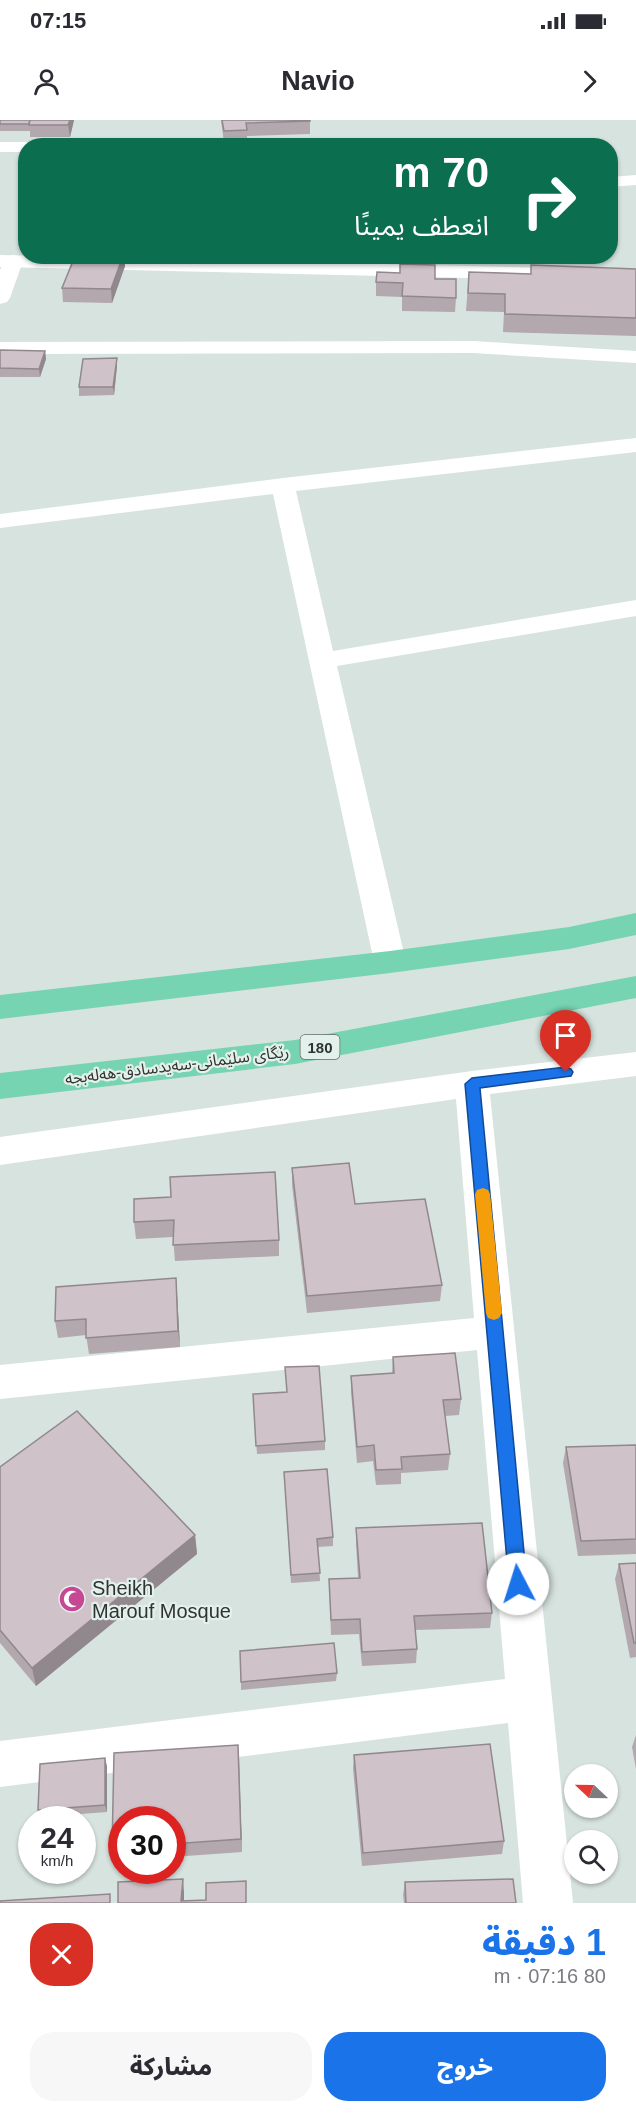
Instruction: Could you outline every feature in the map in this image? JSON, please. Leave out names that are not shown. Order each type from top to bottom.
[{"type":"highway","points":[[0,1007],[390,962],[569,938],[636,924]]},
{"type":"highway","name":"رێگای سلێمانی-سەیدسادق-هەلەبجە","points":[[0,1086],[295,1052],[636,987]]},
{"type":"highway","points":[[389,1034],[513,1030],[636,1011]]},
{"type":"street","points":[[459,128],[465,138]]},
{"type":"street","points":[[0,147],[18,147]]},
{"type":"street","points":[[618,181],[636,180]]},
{"type":"street","points":[[0,244],[18,245]]},
{"type":"street","points":[[618,260],[636,260]]},
{"type":"street","points":[[0,298],[6,261]]},
{"type":"street","points":[[270,264],[636,276]]},
{"type":"street","points":[[0,348],[473,347],[636,357]]},
{"type":"street","points":[[0,521],[283,485],[636,446]]},
{"type":"street","points":[[283,485],[390,962]]},
{"type":"street","points":[[322,662],[636,608]]},
{"type":"street","points":[[0,1151],[472,1084],[636,1064]]},
{"type":"street","points":[[472,1084],[548,1903]]},
{"type":"street","points":[[0,1382],[496,1332]]},
{"type":"street","points":[[0,1764],[529,1698]]},
{"type":"building","points":[[0,120],[30,120],[29,124],[0,124]]},
{"type":"building","points":[[30,120],[70,120],[68,125],[29,125]]},
{"type":"building","points":[[222,120],[310,121],[246,123],[247,130],[224,131]]},
{"type":"building","points":[[72,264],[120,264],[111,289],[62,288]]},
{"type":"building","points":[[400,264],[435,265],[435,279],[456,279],[456,298],[402,296],[403,283],[376,282],[377,272],[400,273]]},
{"type":"building","points":[[531,265],[636,269],[636,318],[505,314],[505,294],[468,293],[469,272],[531,274]]},
{"type":"building","points":[[0,350],[45,351],[39,369],[0,368]]},
{"type":"building","points":[[117,358],[113,387],[79,387],[83,359]]},
{"type":"building","points":[[349,1163],[355,1204],[425,1199],[442,1285],[307,1296],[292,1168]]},
{"type":"building","points":[[275,1172],[279,1240],[173,1245],[174,1220],[134,1222],[134,1199],[171,1197],[170,1177]]},
{"type":"building","points":[[176,1278],[178,1331],[86,1338],[86,1319],[55,1321],[56,1287]]},
{"type":"building","points":[[455,1353],[461,1399],[443,1400],[450,1454],[401,1457],[402,1469],[376,1470],[374,1445],[357,1447],[351,1376],[394,1373],[393,1357]]},
{"type":"building","points":[[319,1366],[325,1441],[256,1446],[253,1394],[287,1392],[285,1367]]},
{"type":"building","name":"Sheikh Marouf Mosque","points":[[77,1411],[195,1535],[32,1668],[0,1630],[0,1467]]},
{"type":"building","points":[[636,1445],[636,1539],[581,1541],[566,1447]]},
{"type":"building","points":[[327,1469],[333,1537],[317,1539],[320,1573],[291,1575],[284,1472]]},
{"type":"building","points":[[482,1523],[492,1613],[414,1616],[417,1649],[362,1652],[360,1619],[331,1620],[329,1579],[360,1578],[356,1528]]},
{"type":"building","points":[[636,1563],[636,1643],[634,1643],[619,1564]]},
{"type":"building","points":[[334,1643],[337,1673],[241,1682],[240,1651]]},
{"type":"building","points":[[490,1744],[504,1841],[363,1853],[354,1755]]},
{"type":"building","points":[[238,1745],[241,1839],[186,1843],[186,1806],[113,1806],[114,1753]]},
{"type":"building","points":[[105,1758],[105,1805],[38,1806],[40,1764]]},
{"type":"building","points":[[513,1879],[516,1903],[406,1903],[405,1882]]},
{"type":"building","points":[[246,1881],[246,1903],[118,1903],[118,1884],[183,1884],[181,1901],[206,1900],[206,1883]]},
{"type":"building","points":[[110,1894],[110,1903],[0,1903],[0,1901]]},
{"type":"slow traffic","points":[[483,1194],[494,1313]]},
{"type":"place","name":"Sheikh Marouf Mosque","points":[[72,1599]]},
{"type":"route","points":[[518,1584],[472,1084],[566,1072]]}]
